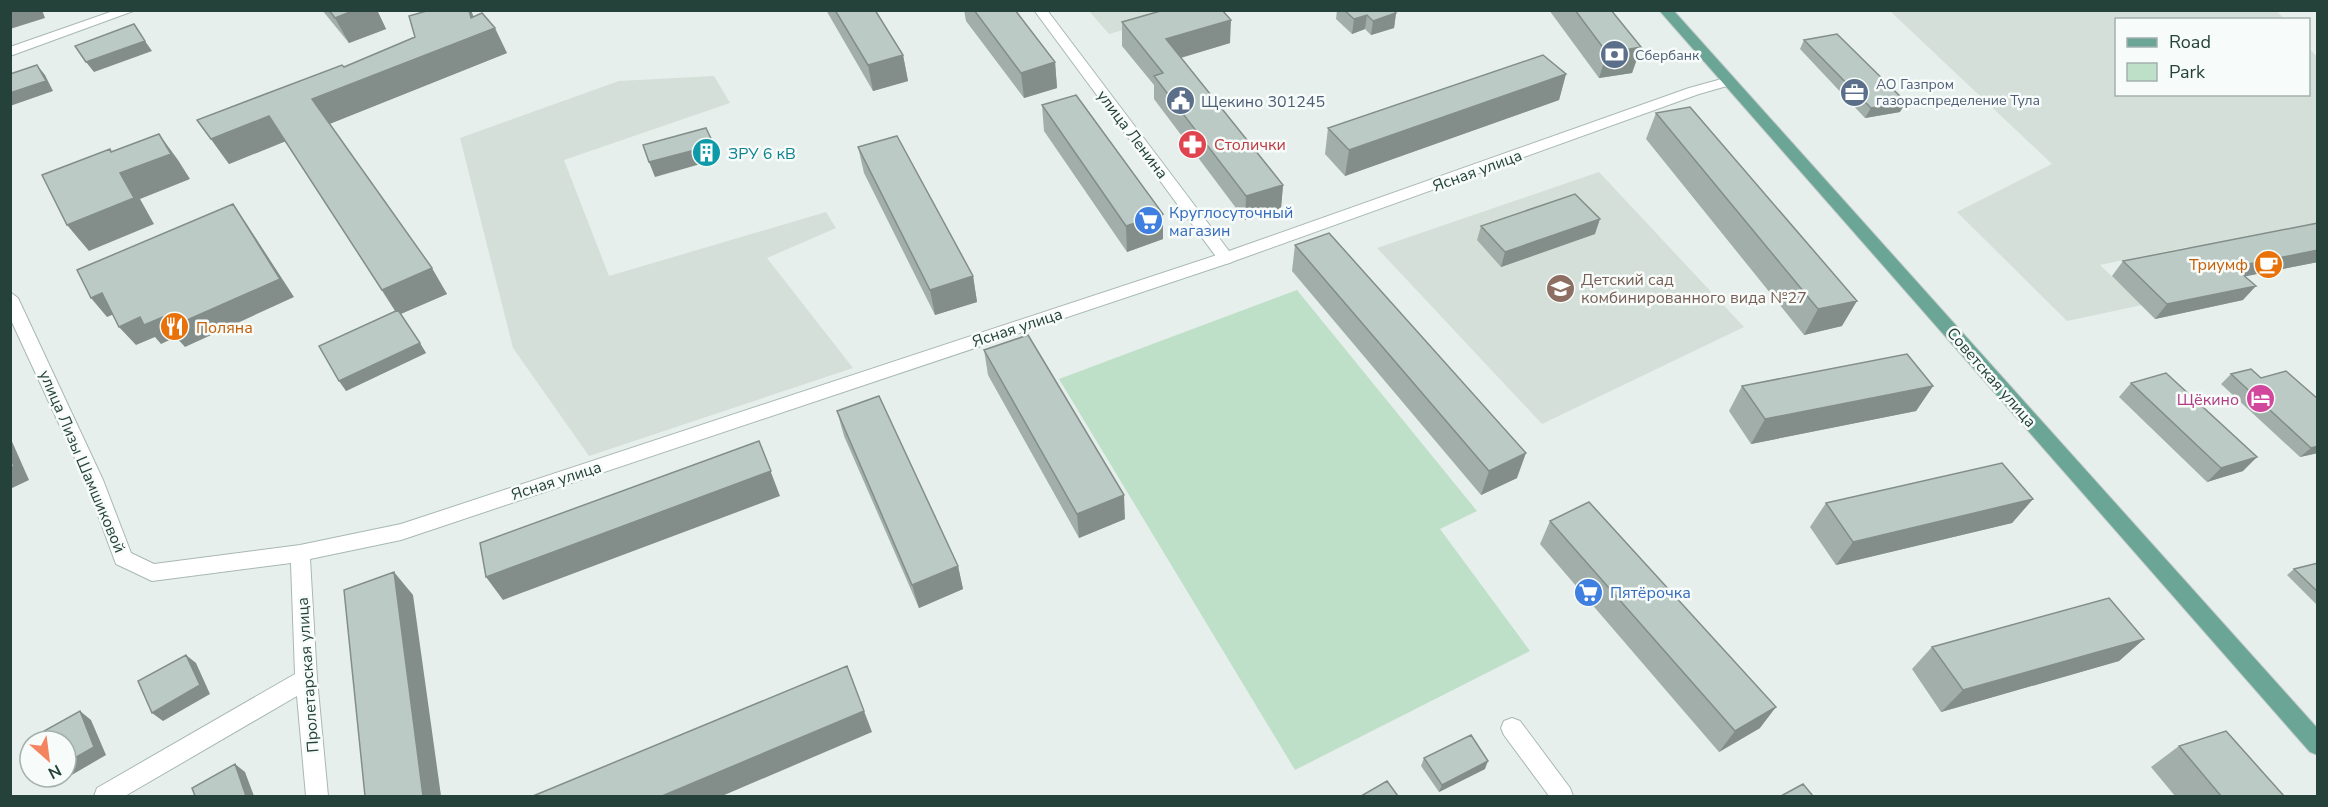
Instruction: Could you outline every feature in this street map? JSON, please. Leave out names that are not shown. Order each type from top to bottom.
[{"type":"main road","name":"Советская улица","points":[[1665,10],[2318,745]]},
{"type":"street","points":[[10,52],[130,10]]},
{"type":"street","name":"улица Ленина","points":[[1040,10],[1226,258]]},
{"type":"street","name":"Ясная улица","points":[[300,553],[401,532],[1226,258],[1694,91],[1729,81]]},
{"type":"street","name":"улица Лизы Шамшиковой","points":[[10,298],[94,480],[123,558],[152,573],[300,553]]},
{"type":"street","name":"Пролетарская улица","points":[[300,553],[306,679],[317,796]]},
{"type":"street","points":[[105,796],[306,679]]},
{"type":"street","points":[[1512,728],[1554,794]]},
{"type":"shaded area","points":[[1089,11],[1189,11],[1109,34]]},
{"type":"shaded area","points":[[1890,11],[2277,11],[2283,18],[2115,18],[2115,96],[2310,96],[2310,49],[2318,58],[2317,231],[2199,257],[2187,247],[2100,265],[2142,305],[2067,321],[1957,212],[2052,164]]},
{"type":"shaded area","points":[[714,76],[730,103],[564,160],[609,276],[826,212],[836,228],[767,258],[853,368],[589,456],[513,348],[460,138],[619,81]]},
{"type":"shaded area","name":"Детский сад комбинированного вида №27","points":[[1599,172],[1744,327],[1542,424],[1377,248]]},
{"type":"green space","points":[[1297,290],[1477,511],[1440,529],[1530,651],[1295,770],[1059,379]]},
{"type":"building","points":[[329,10],[355,10],[335,18]]},
{"type":"building","points":[[430,10],[469,10],[471,18],[482,13],[495,28],[312,99],[432,268],[382,290],[269,116],[211,139],[197,120],[342,65],[344,67],[415,37],[409,16]]},
{"type":"building","points":[[835,10],[875,10],[903,55],[868,65]]},
{"type":"building","points":[[974,10],[1015,10],[1055,62],[1021,73]]},
{"type":"building","points":[[1164,10],[1222,10],[1231,20],[1166,39],[1283,185],[1246,196],[1154,76],[1163,73],[1122,22]]},
{"type":"building","points":[[1344,10],[1393,10],[1396,13],[1373,21],[1367,15],[1354,19]]},
{"type":"building","points":[[1575,10],[1611,10],[1641,47],[1607,53]]},
{"type":"building","points":[[134,24],[145,41],[86,62],[75,46]]},
{"type":"building","points":[[1837,34],[1906,102],[1871,108],[1804,40]]},
{"type":"building","points":[[1543,55],[1566,74],[1349,150],[1328,128]]},
{"type":"building","points":[[37,65],[46,81],[10,93],[10,74]]},
{"type":"building","points":[[1076,95],[1163,214],[1126,226],[1042,105]]},
{"type":"building","points":[[1690,107],[1857,301],[1818,309],[1656,113]]},
{"type":"building","points":[[706,128],[714,145],[649,162],[643,145]]},
{"type":"building","points":[[159,134],[171,154],[120,173],[134,198],[67,225],[42,175],[110,149],[111,152]]},
{"type":"building","points":[[897,136],[973,276],[930,290],[858,147]]},
{"type":"building","points":[[1575,194],[1600,219],[1505,252],[1481,226]]},
{"type":"building","points":[[233,204],[280,279],[169,328],[163,317],[144,325],[140,317],[119,327],[102,293],[91,298],[77,270]]},
{"type":"building","points":[[2318,223],[2318,250],[2234,267],[2256,286],[2167,304],[2123,261]]},
{"type":"building","points":[[1329,233],[1526,453],[1489,471],[1295,245]]},
{"type":"building","points":[[398,310],[420,343],[339,381],[319,346]]},
{"type":"building","points":[[1028,335],[1124,495],[1077,514],[984,350]]},
{"type":"building","points":[[1907,354],[1933,386],[1765,419],[1742,386]]},
{"type":"building","points":[[2251,369],[2261,378],[2286,371],[2318,399],[2318,446],[2311,448],[2231,374]]},
{"type":"building","points":[[2166,373],[2257,457],[2221,468],[2131,383]]},
{"type":"building","points":[[879,396],[958,566],[912,585],[837,411]]},
{"type":"building","points":[[759,441],[771,471],[486,577],[480,543]]},
{"type":"building","points":[[2002,463],[2033,499],[1853,542],[1826,503]]},
{"type":"building","points":[[1589,502],[1776,707],[1735,731],[1550,521]]},
{"type":"building","points":[[2318,563],[2318,592],[2294,569]]},
{"type":"building","points":[[394,572],[423,796],[365,796],[344,590]]},
{"type":"building","points":[[2109,598],[2144,639],[1963,690],[1932,647]]},
{"type":"building","points":[[186,655],[200,685],[152,713],[138,681]]},
{"type":"building","points":[[847,666],[864,711],[662,796],[533,796]]},
{"type":"building","points":[[80,711],[94,747],[78,756],[78,729],[48,729]]},
{"type":"building","points":[[2226,731],[2284,796],[2221,796],[2179,746]]},
{"type":"building","points":[[1471,735],[1488,761],[1442,785],[1424,758]]},
{"type":"building","points":[[235,764],[246,796],[195,796],[192,788]]},
{"type":"building","points":[[1387,781],[1398,796],[1361,796]]},
{"type":"building","points":[[1803,784],[1813,796],[1781,796]]},
{"type":"place","name":"Сбербанк","points":[[1614,55]]},
{"type":"place","name":"АО Газпром газораспределение Тула","points":[[1855,92]]},
{"type":"place","name":"Щекино 301245","points":[[1180,101]]},
{"type":"place","name":"Столички","points":[[1193,144]]},
{"type":"place","name":"ЗРУ 6 кВ","points":[[707,153]]},
{"type":"place","name":"Круглосуточный магазин","points":[[1148,221]]},
{"type":"place","name":"Триумф","points":[[2269,264]]},
{"type":"place","name":"Детский сад комбинированного вида №27","points":[[1560,288]]},
{"type":"place","name":"Поляна","points":[[175,327]]},
{"type":"place","name":"Щёкино","points":[[2260,399]]},
{"type":"place","name":"Пятёрочка","points":[[1589,592]]}]
